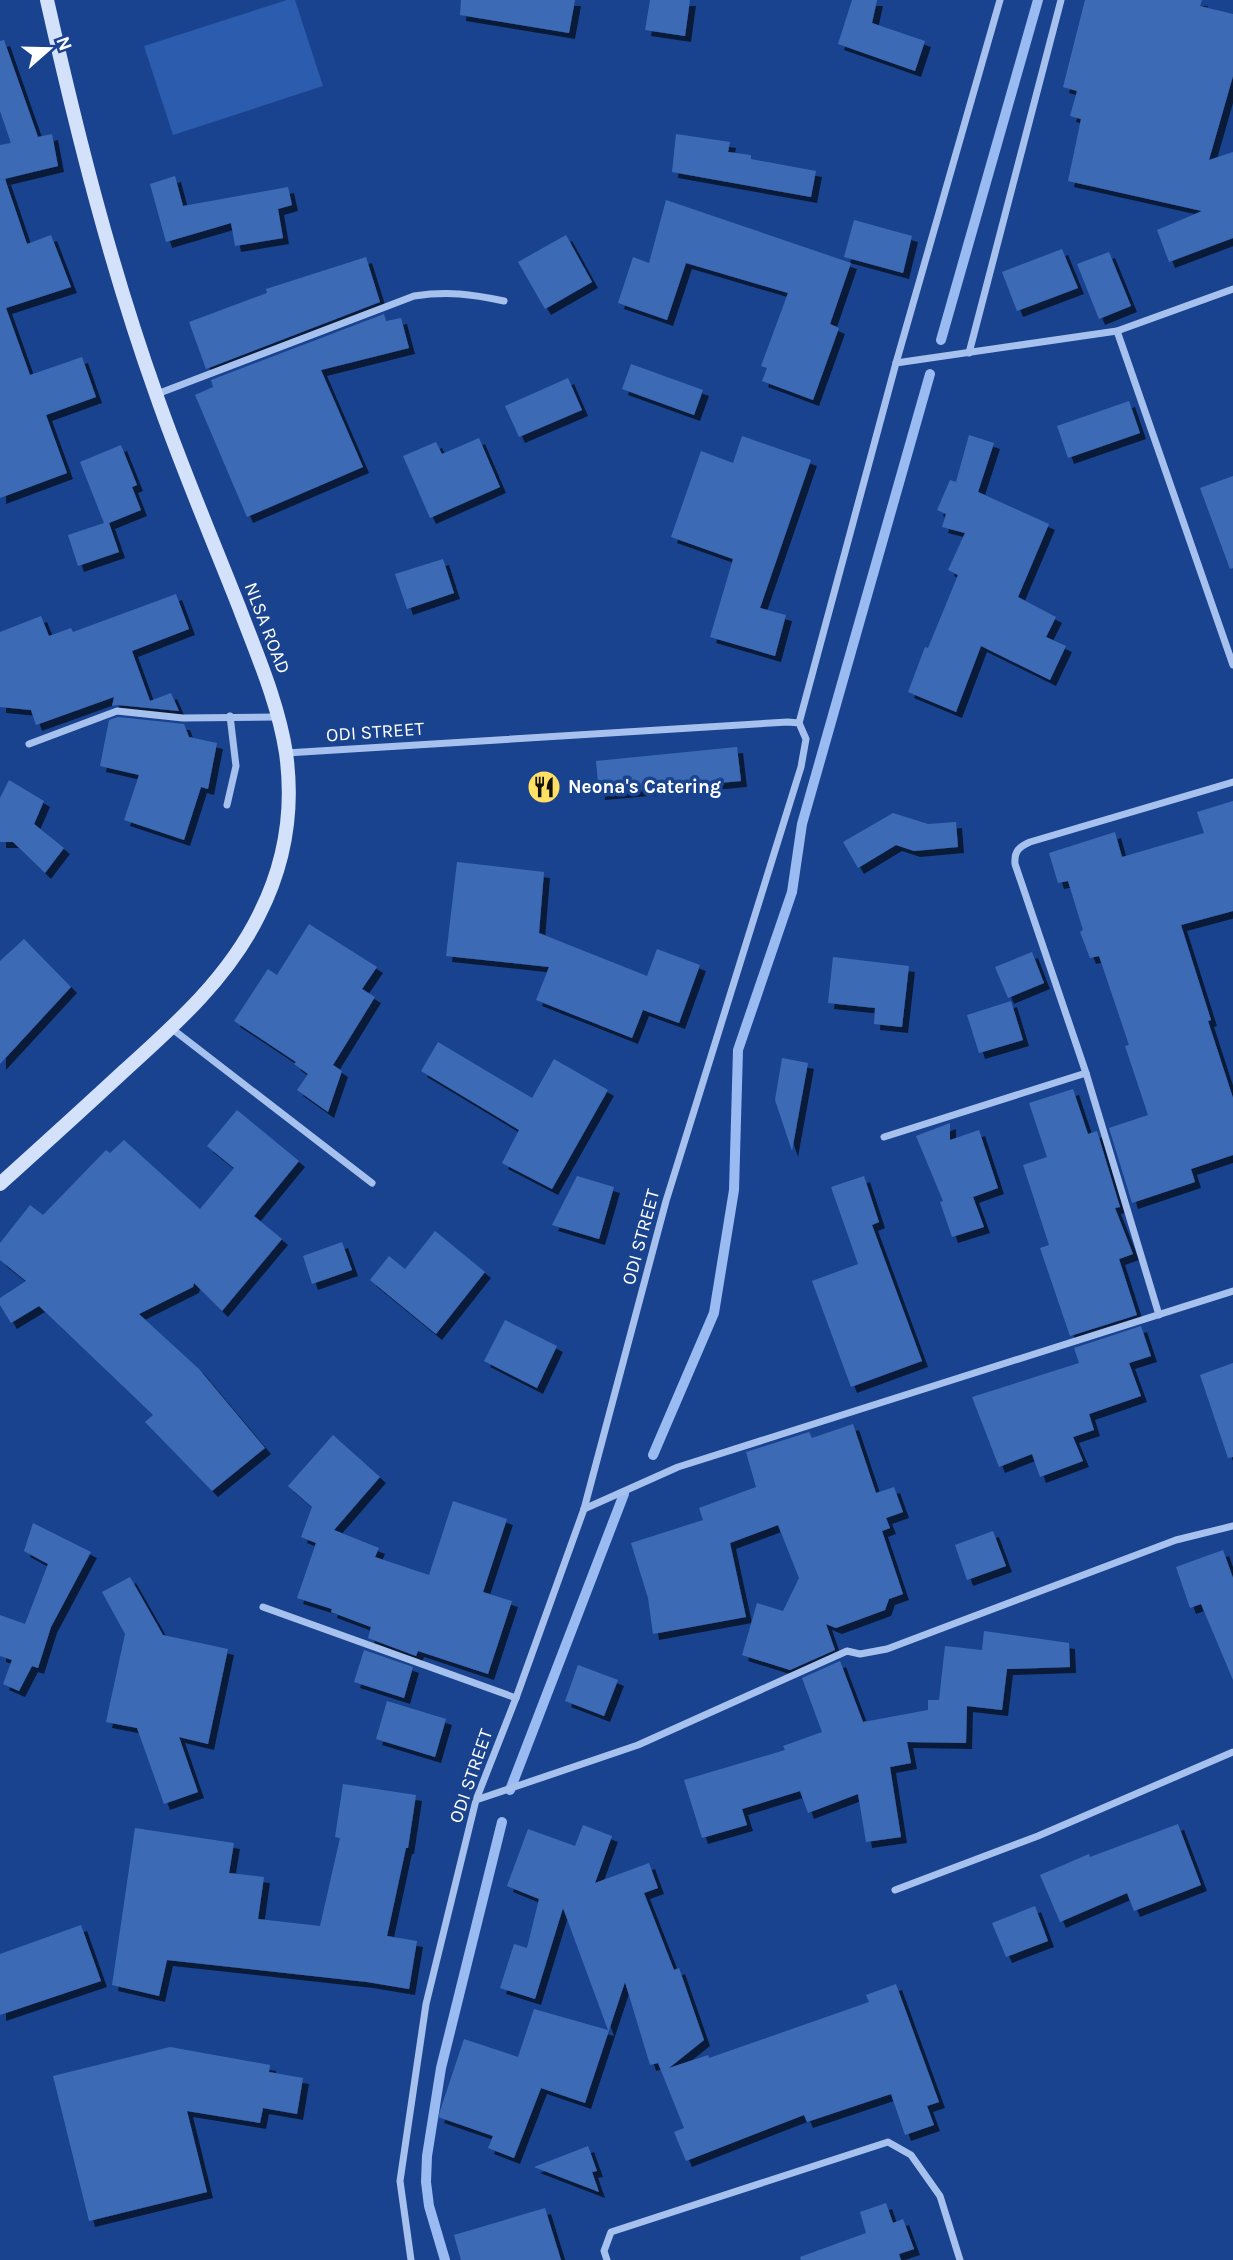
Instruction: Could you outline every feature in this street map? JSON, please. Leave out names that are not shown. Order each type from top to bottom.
[{"type":"main road","name":"NLSA ROAD","points":[[0,1184],[171,1028],[207,992],[239,952],[260,914],[275,877],[288,832],[290,797],[286,753],[269,684],[156,395],[114,270],[80,145],[47,0]]},
{"type":"street","points":[[799,723],[896,363],[1000,0]]},
{"type":"street","points":[[969,353],[1061,0]]},
{"type":"street","points":[[896,363],[1117,331],[1233,289]]},
{"type":"street","points":[[156,395],[414,296],[464,293],[504,301]]},
{"type":"street","points":[[1117,331],[1233,665]]},
{"type":"street","points":[[29,744],[117,711],[183,718],[278,717]]},
{"type":"street","points":[[227,805],[236,766],[230,716]]},
{"type":"street","name":"ODI STREET","points":[[286,753],[788,722],[799,723],[806,739],[801,767],[666,1201],[583,1509],[516,1698],[476,1800],[426,2004],[400,2181],[411,2260]]},
{"type":"street","points":[[1159,1315],[1086,1073],[1014,856],[1017,850],[1031,842],[1233,782]]},
{"type":"street","points":[[171,1028],[372,1183]]},
{"type":"street","points":[[884,1137],[1086,1073]]},
{"type":"street","points":[[583,1509],[678,1467],[1233,1291]]},
{"type":"street","points":[[476,1800],[638,1745],[847,1651],[860,1654],[887,1649],[1176,1540],[1233,1526]]},
{"type":"street","points":[[263,1607],[516,1698]]},
{"type":"street","points":[[895,1890],[1038,1836],[1233,1752]]},
{"type":"street","points":[[607,2260],[604,2251],[611,2232],[888,2142],[911,2155],[940,2196],[960,2260]]},
{"type":"shaded area","points":[[287,0],[295,0],[323,86],[173,135],[144,46]]},
{"type":"building","points":[[461,0],[575,0],[569,33],[460,15]]},
{"type":"building","points":[[650,0],[690,0],[685,36],[645,30]]},
{"type":"building","points":[[852,0],[877,0],[872,23],[925,41],[915,71],[838,44]]},
{"type":"building","points":[[1085,0],[1202,0],[1200,6],[1233,14],[1233,76],[1209,160],[1233,152],[1233,238],[1169,262],[1157,230],[1202,211],[1068,181],[1081,119],[1070,116],[1077,91],[1063,87]]},
{"type":"building","points":[[4,40],[38,137],[52,134],[58,166],[0,180],[0,145],[11,143],[0,111],[0,41]]},
{"type":"building","points":[[676,134],[730,142],[728,152],[816,171],[811,197],[672,172]]},
{"type":"building","points":[[175,176],[183,206],[288,187],[292,205],[278,209],[283,238],[235,246],[231,223],[166,242],[150,184]]},
{"type":"building","points":[[5,179],[27,244],[51,235],[71,287],[6,308],[30,375],[82,357],[96,397],[46,415],[67,473],[0,498],[0,180]]},
{"type":"building","points":[[666,200],[851,263],[830,324],[839,328],[813,400],[762,381],[767,368],[761,366],[788,293],[686,263],[667,320],[618,303],[633,257],[649,263]]},
{"type":"building","points":[[854,220],[912,236],[903,273],[844,257]]},
{"type":"building","points":[[566,235],[592,282],[545,309],[518,262]]},
{"type":"building","points":[[1062,249],[1078,288],[1017,311],[1002,272]]},
{"type":"building","points":[[1109,252],[1131,306],[1099,319],[1077,264]]},
{"type":"building","points":[[366,257],[380,302],[206,369],[189,322],[267,293],[266,289]]},
{"type":"building","points":[[384,314],[386,321],[401,318],[409,348],[321,370],[363,467],[247,517],[195,395],[213,387],[211,380]]},
{"type":"building","points":[[631,364],[703,390],[694,415],[622,389]]},
{"type":"building","points":[[568,378],[582,410],[519,437],[505,406]]},
{"type":"building","points":[[1129,401],[1140,433],[1068,458],[1057,426]]},
{"type":"building","points":[[969,435],[994,443],[978,492],[1049,524],[1018,597],[1056,617],[1046,637],[1066,646],[1050,680],[981,646],[956,712],[908,692],[958,575],[948,570],[965,533],[942,527],[946,514],[937,510],[950,480],[956,482]]},
{"type":"building","points":[[742,436],[811,460],[760,608],[786,615],[775,656],[710,637],[733,559],[671,537],[701,451],[733,463]]},
{"type":"building","points":[[479,438],[500,487],[430,518],[403,456],[436,442],[442,454]]},
{"type":"building","points":[[121,445],[137,485],[132,487],[141,510],[109,523],[119,552],[78,566],[68,535],[104,523],[80,462]]},
{"type":"building","points":[[1233,476],[1233,568],[1230,569],[1200,488]]},
{"type":"building","points":[[443,559],[454,593],[407,609],[395,574]]},
{"type":"building","points":[[176,594],[189,629],[132,651],[150,701],[171,693],[179,711],[112,706],[114,697],[36,725],[31,710],[0,707],[0,632],[41,616],[49,636],[71,628],[73,632]]},
{"type":"building","points":[[118,717],[184,724],[189,737],[217,743],[208,789],[201,787],[184,840],[124,820],[139,775],[100,766],[109,720]]},
{"type":"building","points":[[737,747],[741,781],[599,794],[596,761]]},
{"type":"building","points":[[9,780],[44,801],[34,824],[64,848],[45,873],[13,842],[0,842],[0,798]]},
{"type":"building","points":[[1233,801],[1233,911],[1181,925],[1233,1098],[1233,1155],[1191,1169],[1195,1182],[1132,1203],[1109,1128],[1148,1115],[1125,1046],[1129,1045],[1099,956],[1090,958],[1080,932],[1083,930],[1068,881],[1058,883],[1049,853],[1115,832],[1122,857],[1204,833],[1197,812]]},
{"type":"building","points":[[893,813],[928,824],[956,822],[958,847],[914,851],[896,845],[858,868],[843,842]]},
{"type":"building","points":[[457,862],[544,872],[539,933],[647,976],[657,949],[700,965],[679,1023],[643,1010],[632,1038],[536,1000],[549,967],[446,956]]},
{"type":"building","points":[[309,924],[377,967],[362,989],[375,997],[333,1065],[342,1071],[328,1112],[297,1090],[308,1074],[294,1064],[296,1062],[234,1021],[268,969],[277,975]]},
{"type":"building","points":[[24,939],[71,987],[0,1064],[0,961]]},
{"type":"building","points":[[1032,952],[1044,983],[1008,998],[995,967]]},
{"type":"building","points":[[833,957],[909,966],[902,1027],[874,1024],[875,1008],[828,1003]]},
{"type":"building","points":[[1011,1001],[1023,1040],[979,1053],[967,1015]]},
{"type":"building","points":[[438,1042],[532,1098],[554,1059],[608,1090],[552,1189],[502,1163],[519,1130],[421,1071]]},
{"type":"building","points":[[782,1058],[808,1063],[792,1151],[775,1100]]},
{"type":"building","points":[[1073,1089],[1088,1134],[1097,1131],[1120,1207],[1115,1208],[1133,1254],[1119,1259],[1137,1315],[1070,1336],[1040,1248],[1049,1245],[1023,1165],[1047,1157],[1029,1103]]},
{"type":"building","points":[[237,1110],[299,1161],[254,1216],[282,1239],[222,1311],[194,1283],[193,1287],[139,1314],[199,1369],[265,1448],[212,1491],[145,1422],[153,1415],[39,1306],[11,1323],[0,1305],[0,1298],[26,1281],[0,1260],[0,1243],[30,1205],[43,1215],[106,1150],[110,1153],[124,1140],[200,1209],[234,1168],[207,1146]]},
{"type":"building","points":[[950,1123],[950,1140],[979,1130],[998,1188],[973,1197],[984,1227],[952,1237],[940,1202],[943,1201],[916,1136]]},
{"type":"building","points":[[577,1176],[614,1187],[599,1239],[552,1225]]},
{"type":"building","points":[[864,1176],[879,1222],[872,1225],[922,1361],[851,1387],[812,1281],[858,1264],[831,1187]]},
{"type":"building","points":[[435,1231],[485,1272],[436,1334],[370,1280],[389,1256],[405,1269]]},
{"type":"building","points":[[342,1242],[352,1270],[312,1284],[303,1256]]},
{"type":"building","points":[[505,1320],[557,1346],[537,1388],[484,1361]]},
{"type":"building","points":[[1141,1326],[1151,1356],[1129,1363],[1141,1396],[1089,1414],[1094,1430],[1073,1437],[1083,1461],[1040,1477],[1032,1454],[999,1467],[972,1397],[1079,1363],[1074,1348]]},
{"type":"building","points":[[1233,1363],[1233,1457],[1228,1458],[1200,1375]]},
{"type":"building","points":[[853,1424],[876,1493],[894,1487],[903,1512],[886,1518],[890,1528],[882,1531],[903,1594],[889,1599],[885,1610],[836,1628],[826,1624],[835,1650],[790,1670],[742,1655],[757,1603],[783,1611],[799,1578],[778,1525],[730,1543],[746,1617],[653,1634],[648,1598],[631,1543],[703,1520],[699,1508],[756,1487],[746,1452],[809,1432],[812,1438]]},
{"type":"building","points":[[333,1435],[380,1477],[334,1530],[379,1548],[375,1557],[429,1575],[453,1501],[507,1519],[483,1592],[512,1601],[488,1674],[418,1651],[416,1656],[368,1638],[371,1627],[331,1612],[332,1609],[297,1598],[316,1543],[301,1537],[312,1507],[288,1486]]},
{"type":"building","points":[[33,1523],[91,1552],[51,1627],[38,1668],[32,1666],[19,1691],[3,1684],[12,1660],[0,1656],[0,1615],[25,1624],[48,1564],[24,1551]]},
{"type":"building","points":[[993,1531],[1006,1566],[967,1580],[955,1545]]},
{"type":"building","points":[[1223,1550],[1233,1578],[1233,1680],[1201,1604],[1190,1608],[1176,1567]]},
{"type":"building","points":[[130,1577],[163,1635],[228,1649],[208,1744],[179,1737],[198,1792],[164,1804],[137,1728],[106,1722],[125,1634],[102,1592]]},
{"type":"building","points":[[984,1631],[1069,1643],[1070,1667],[1007,1669],[1002,1710],[967,1706],[966,1743],[907,1742],[911,1763],[890,1767],[901,1837],[866,1842],[858,1794],[808,1813],[800,1791],[742,1809],[747,1825],[702,1838],[684,1780],[785,1750],[783,1746],[822,1732],[802,1678],[840,1661],[863,1722],[928,1710],[928,1700],[939,1700],[945,1646],[982,1650]]},
{"type":"building","points":[[364,1650],[413,1667],[404,1698],[354,1682]]},
{"type":"building","points":[[578,1665],[618,1680],[604,1716],[565,1701]]},
{"type":"building","points":[[387,1701],[446,1719],[435,1757],[376,1739]]},
{"type":"building","points":[[343,1784],[416,1795],[408,1848],[387,1936],[417,1941],[409,1989],[167,1960],[159,1996],[112,1985],[135,1828],[234,1843],[229,1873],[264,1877],[258,1919],[320,1926],[340,1838],[335,1837]]},
{"type":"building","points":[[1178,1824],[1201,1885],[1134,1911],[1127,1893],[1060,1922],[1040,1875],[1089,1854],[1090,1857]]},
{"type":"building","points":[[583,1825],[612,1836],[595,1883],[649,1863],[658,1888],[644,1893],[674,1970],[679,1968],[704,2040],[669,2068],[708,2055],[709,2058],[869,2002],[866,1995],[896,1984],[939,2102],[927,2106],[934,2125],[905,2135],[891,2094],[807,2122],[804,2115],[686,2161],[674,2132],[684,2128],[658,2063],[650,2065],[625,1982],[585,2103],[541,2088],[514,2158],[488,2148],[493,2136],[438,2117],[464,2039],[518,2057],[534,2009],[608,2030],[563,1908],[535,1999],[500,1988],[514,1944],[527,1948],[539,1899],[507,1886],[528,1829],[575,1846]]},
{"type":"building","points":[[1035,1906],[1048,1941],[1006,1957],[992,1923]]},
{"type":"building","points":[[81,1925],[101,1981],[0,2015],[0,1954]]},
{"type":"building","points":[[170,2047],[270,2065],[269,2072],[303,2078],[297,2114],[263,2108],[260,2123],[187,2111],[207,2192],[89,2221],[53,2076]]},
{"type":"building","points":[[588,2146],[597,2171],[592,2172],[599,2192],[534,2167]]},
{"type":"building","points":[[886,2203],[893,2223],[903,2219],[914,2249],[899,2254],[901,2260],[801,2260],[800,2257],[866,2233],[860,2212]]},
{"type":"building","points":[[545,2208],[561,2260],[461,2260],[454,2235]]},
{"type":"waterway","points":[[941,340],[1038,0]]},
{"type":"waterway","points":[[653,1455],[714,1313],[734,1190],[738,1050],[792,892],[802,824],[930,374]]},
{"type":"waterway","points":[[510,1790],[624,1494]]},
{"type":"waterway","points":[[445,2260],[429,2206],[427,2156],[441,2068],[502,1822]]},
{"type":"place","name":"Neona's Catering","points":[[544,787]]}]
